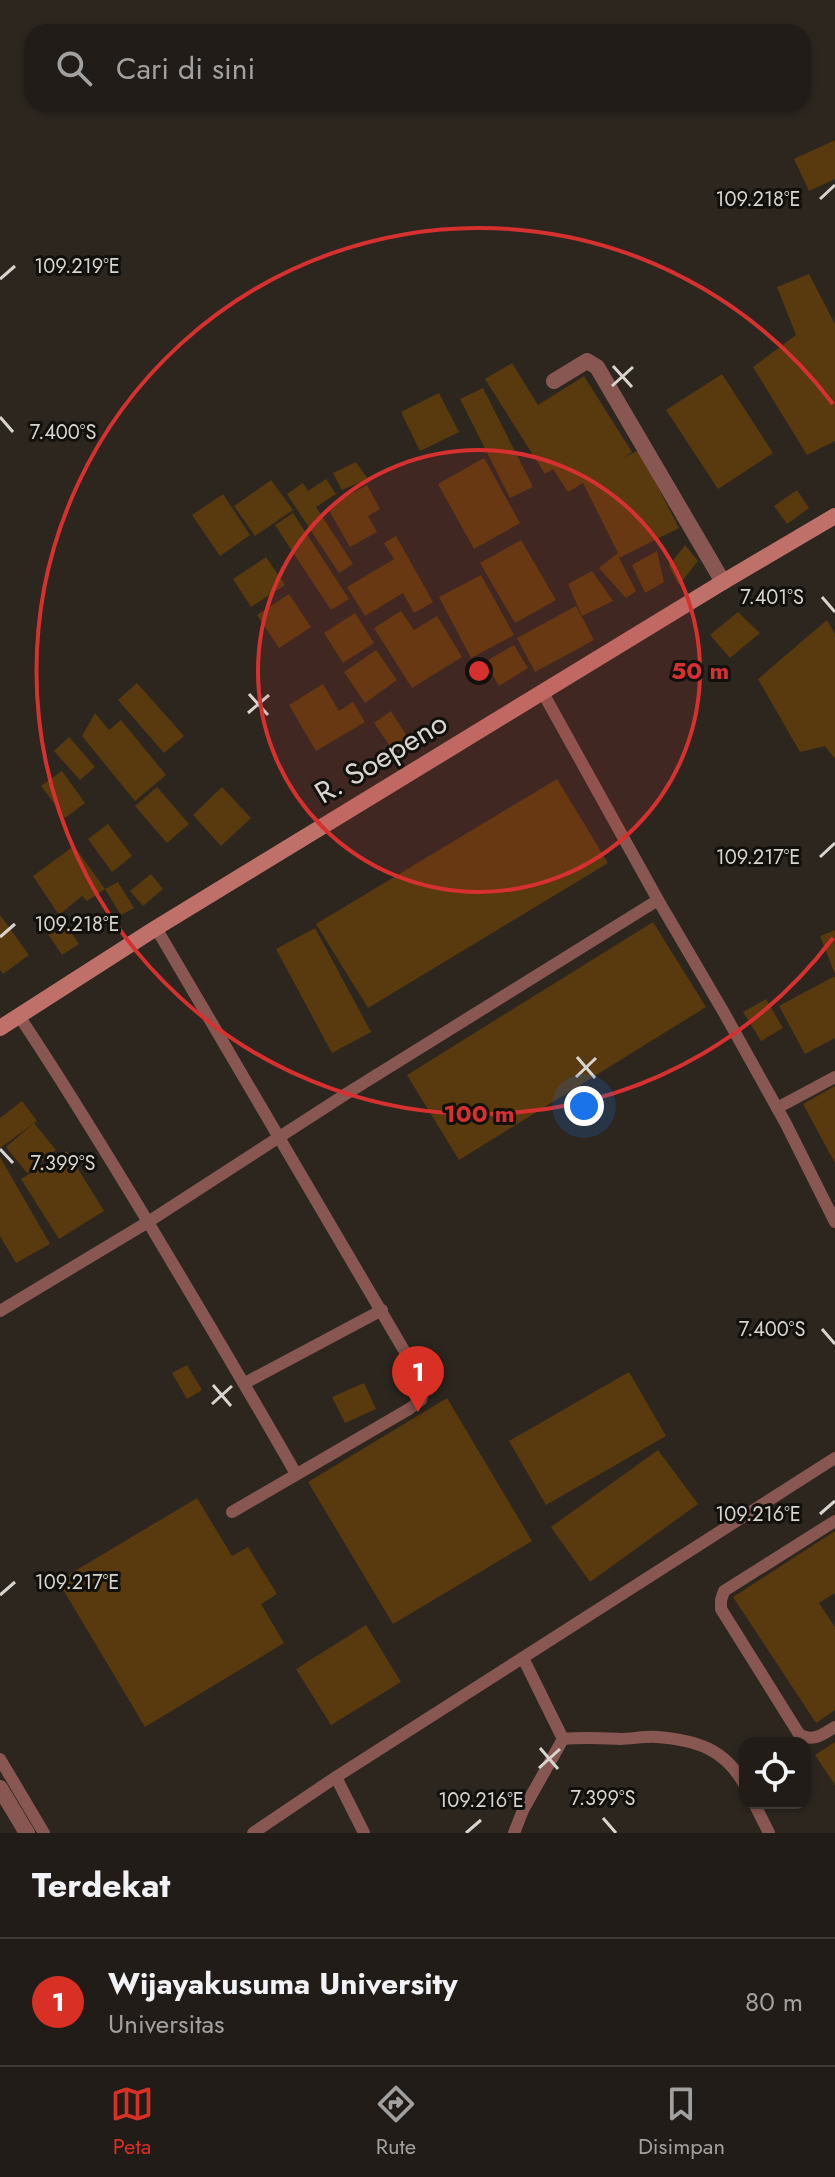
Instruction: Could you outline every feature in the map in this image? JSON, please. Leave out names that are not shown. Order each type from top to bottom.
[{"type":"street","points":[[554,381],[587,361],[597,367],[723,582]]},
{"type":"street","name":"R. Soepeno","points":[[0,1028],[156,928],[835,516]]},
{"type":"street","points":[[3,1798],[27,1833]]},
{"type":"lane","points":[[543,693],[777,1108],[835,1222]]},
{"type":"lane","points":[[0,1311],[148,1222],[346,1094],[658,900]]},
{"type":"lane","points":[[156,928],[425,1386],[421,1400],[232,1512]]},
{"type":"lane","points":[[19,1016],[57,1072],[148,1222],[296,1474]]},
{"type":"lane","points":[[777,1108],[835,1077]]},
{"type":"lane","points":[[245,1383],[382,1310]]},
{"type":"lane","points":[[253,1833],[835,1458]]},
{"type":"lane","points":[[835,1521],[724,1591],[721,1600],[721,1609],[799,1734],[817,1738],[835,1727]]},
{"type":"lane","points":[[523,1658],[563,1739]]},
{"type":"lane","points":[[563,1739],[655,1737],[698,1743],[715,1752],[739,1774]]},
{"type":"lane","points":[[514,1833],[523,1810],[563,1739]]},
{"type":"lane","points":[[0,1759],[44,1833]]},
{"type":"lane","points":[[336,1777],[364,1833]]},
{"type":"lane","points":[[757,1809],[769,1833]]},
{"type":"building","points":[[835,140],[835,179],[809,191],[794,159]]},
{"type":"building","points":[[809,274],[835,324],[835,441],[807,455],[753,367],[796,335],[777,287]]},
{"type":"building","points":[[512,363],[538,405],[584,376],[632,452],[623,458],[639,450],[679,528],[619,558],[636,591],[626,598],[599,568],[618,553],[583,483],[568,492],[553,469],[545,474],[485,379]]},
{"type":"building","points":[[722,374],[773,453],[718,489],[666,410]]},
{"type":"building","points":[[483,388],[533,487],[510,498],[460,399]]},
{"type":"building","points":[[439,393],[459,432],[420,451],[401,412]]},
{"type":"building","points":[[484,458],[520,523],[474,549],[438,484]]},
{"type":"building","points":[[356,462],[368,479],[342,490],[333,473]]},
{"type":"building","points":[[326,479],[336,494],[316,507],[353,564],[339,573],[287,494],[303,483],[308,491]]},
{"type":"building","points":[[271,480],[293,510],[255,536],[234,506]]},
{"type":"building","points":[[367,485],[380,509],[368,516],[377,532],[350,547],[327,507]]},
{"type":"building","points":[[797,490],[809,508],[787,524],[774,506]]},
{"type":"building","points":[[223,494],[250,535],[220,556],[192,515]]},
{"type":"building","points":[[293,513],[349,599],[331,610],[275,525]]},
{"type":"building","points":[[396,536],[433,602],[414,613],[403,593],[365,616],[347,587],[394,559],[384,543]]},
{"type":"building","points":[[521,540],[556,600],[515,623],[480,563]]},
{"type":"building","points":[[685,545],[698,561],[679,585],[669,566]]},
{"type":"building","points":[[657,551],[664,582],[645,593],[632,565]]},
{"type":"building","points":[[266,557],[285,585],[251,607],[233,579]]},
{"type":"building","points":[[592,571],[613,601],[582,616],[568,584]]},
{"type":"building","points":[[481,575],[514,635],[471,658],[439,597]]},
{"type":"building","points":[[289,594],[311,627],[279,648],[257,615]]},
{"type":"building","points":[[576,606],[594,640],[535,672],[517,638]]},
{"type":"building","points":[[401,611],[414,630],[437,616],[462,657],[412,688],[374,628]]},
{"type":"building","points":[[738,612],[760,633],[730,658],[710,635]]},
{"type":"building","points":[[355,613],[374,643],[343,663],[324,633]]},
{"type":"building","points":[[827,620],[835,634],[835,759],[825,746],[800,752],[758,679]]},
{"type":"building","points":[[514,645],[528,668],[499,686],[485,662]]},
{"type":"building","points":[[376,650],[397,680],[365,703],[344,672]]},
{"type":"building","points":[[137,683],[184,736],[164,753],[118,700]]},
{"type":"building","points":[[323,684],[339,711],[353,702],[365,722],[316,751],[289,705]]},
{"type":"building","points":[[391,711],[410,741],[394,752],[374,723]]},
{"type":"building","points":[[95,713],[109,730],[121,720],[166,775],[135,801],[82,736]]},
{"type":"building","points":[[69,737],[95,767],[80,780],[54,751]]},
{"type":"building","points":[[62,771],[85,803],[65,818],[41,786]]},
{"type":"building","points":[[557,779],[608,863],[368,1008],[316,924]]},
{"type":"building","points":[[157,787],[189,824],[167,843],[135,806]]},
{"type":"building","points":[[222,787],[251,818],[221,846],[193,815]]},
{"type":"building","points":[[108,824],[132,856],[112,872],[88,839]]},
{"type":"building","points":[[74,846],[105,889],[87,901],[82,896],[59,915],[33,876]]},
{"type":"building","points":[[151,874],[163,889],[143,906],[130,891]]},
{"type":"building","points":[[118,882],[134,908],[121,915],[105,889]]},
{"type":"building","points":[[0,915],[29,955],[3,974],[0,970]]},
{"type":"building","points":[[59,915],[79,944],[62,955],[42,925]]},
{"type":"building","points":[[653,922],[706,1007],[459,1160],[407,1075]]},
{"type":"building","points":[[315,928],[371,1032],[332,1053],[276,949]]},
{"type":"building","points":[[835,930],[835,974],[820,936]]},
{"type":"building","points":[[835,976],[835,1038],[805,1054],[779,1006]]},
{"type":"building","points":[[766,999],[783,1028],[761,1041],[743,1012]]},
{"type":"building","points":[[835,1086],[835,1163],[803,1104]]},
{"type":"building","points":[[22,1101],[37,1121],[0,1148],[0,1118]]},
{"type":"building","points":[[34,1123],[56,1150],[27,1173],[6,1147]]},
{"type":"building","points":[[67,1151],[104,1211],[59,1239],[21,1179]]},
{"type":"building","points":[[0,1157],[50,1244],[16,1263],[0,1236]]},
{"type":"building","points":[[187,1365],[202,1390],[187,1399],[172,1373]]},
{"type":"building","points":[[629,1372],[666,1436],[546,1505],[509,1441]]},
{"type":"building","points":[[364,1383],[376,1409],[345,1423],[332,1397]]},
{"type":"building","points":[[447,1398],[532,1541],[393,1624],[308,1482]]},
{"type":"building","points":[[658,1450],[698,1504],[590,1582],[551,1527]]},
{"type":"building","points":[[197,1498],[232,1556],[248,1547],[277,1594],[261,1604],[284,1643],[145,1727],[58,1581]]},
{"type":"building","points":[[835,1531],[835,1593],[819,1603],[835,1627],[835,1710],[816,1723],[733,1597]]},
{"type":"building","points":[[366,1625],[401,1682],[331,1725],[296,1669]]},
{"type":"building","points":[[835,1742],[835,1785],[815,1755]]},
{"type":"place","name":"Wijayakusuma University","points":[[418,1412]]}]
